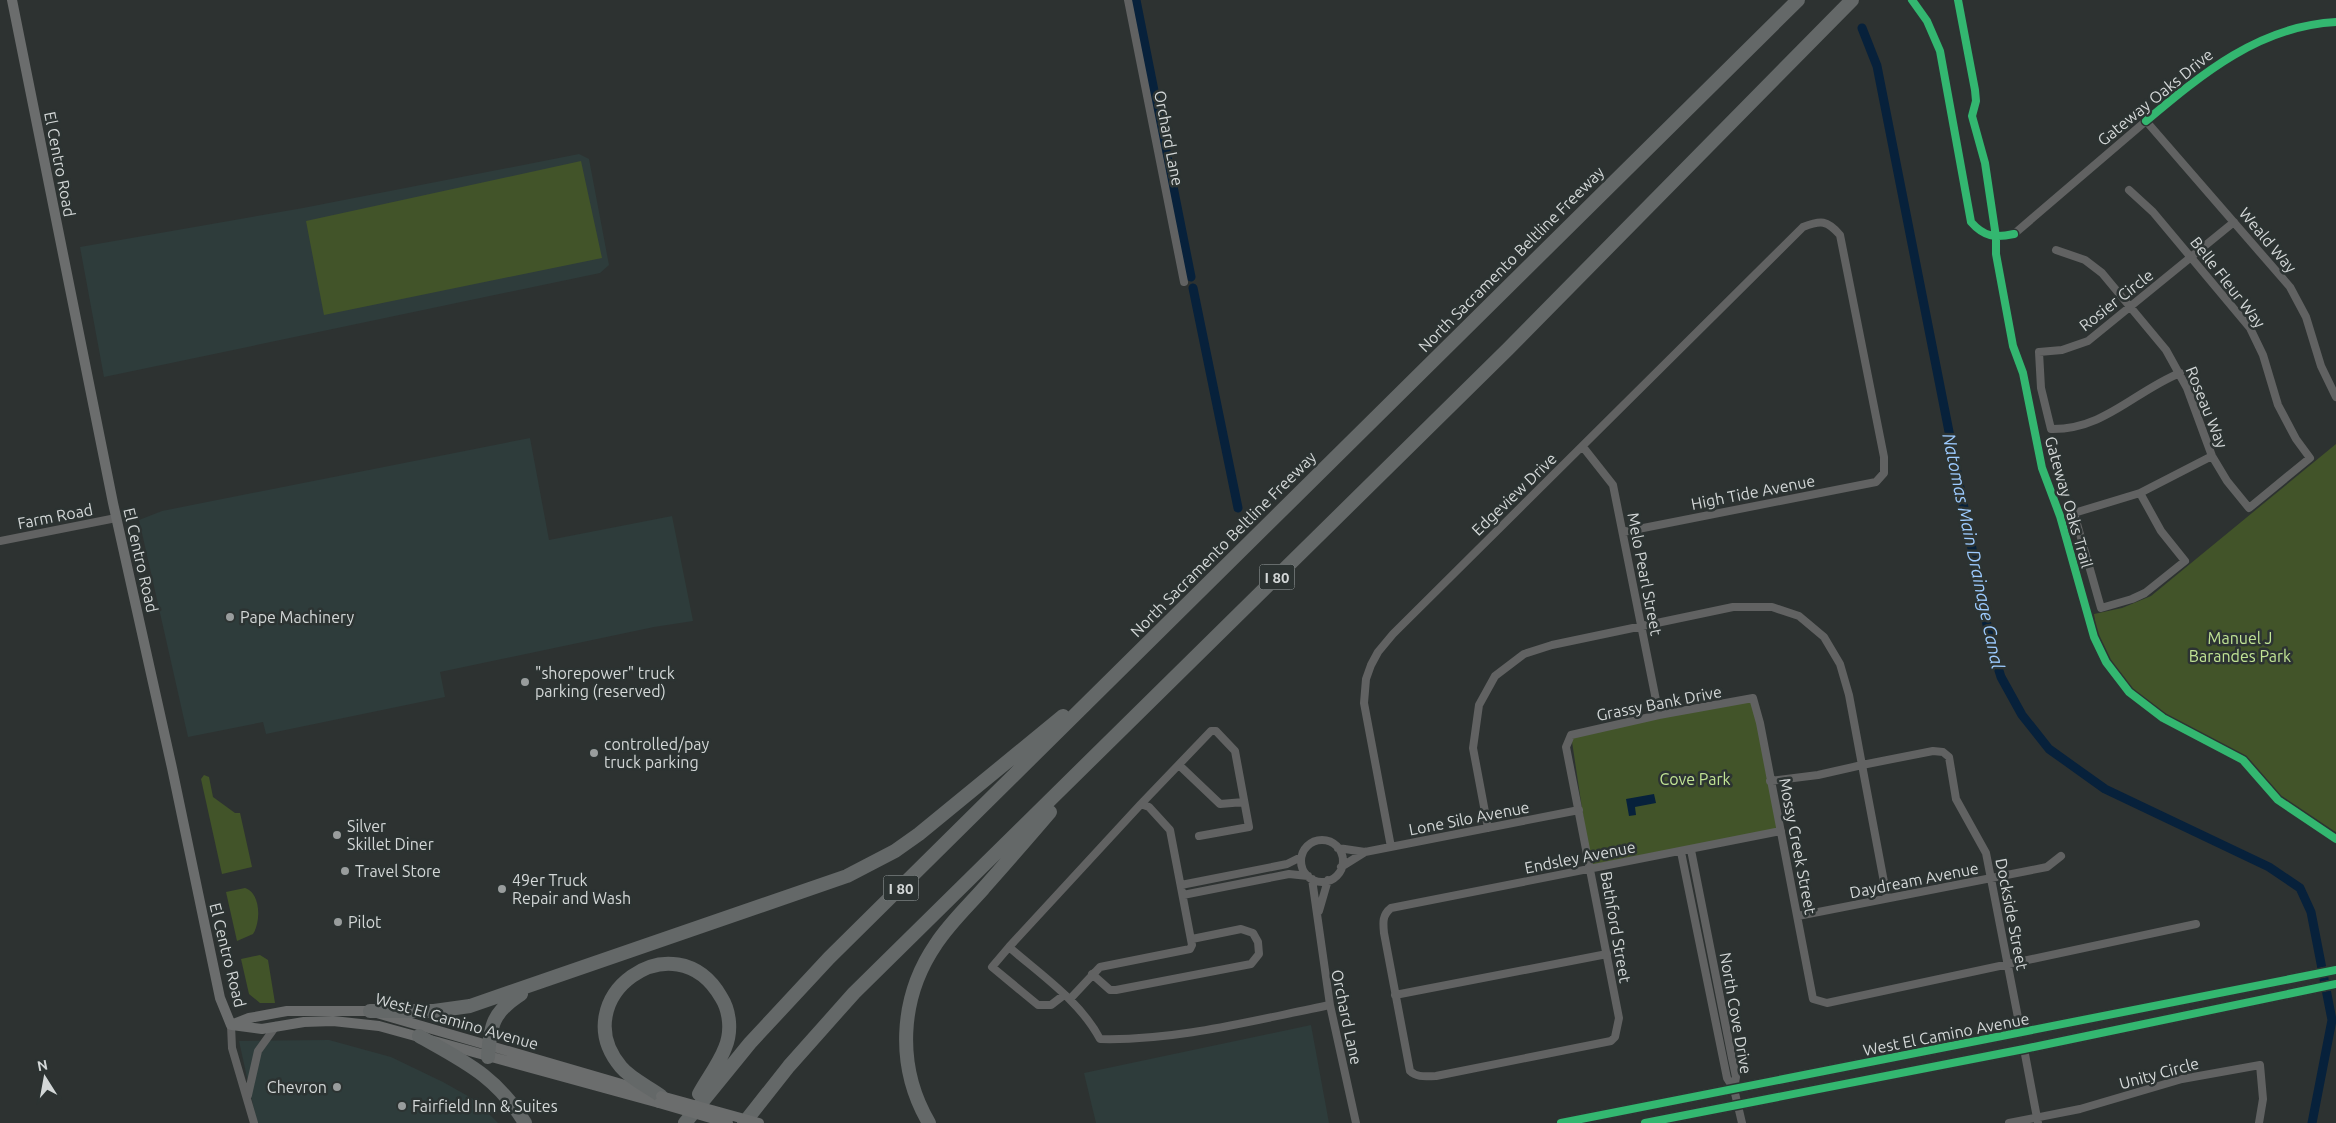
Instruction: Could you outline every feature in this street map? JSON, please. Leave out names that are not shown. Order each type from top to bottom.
[{"type":"highway","name":"North Sacramento Beltline Freeway","points":[[683,1123],[788,1001],[1798,0]]},
{"type":"highway","name":"I 80","points":[[744,1123],[795,1059],[854,993],[1515,342],[1852,0]]},
{"type":"highway","points":[[370,1011],[434,1011],[470,1006],[828,884],[870,865],[919,834],[1128,664]]},
{"type":"highway","points":[[929,1123],[913,1088],[908,1066],[906,1032],[911,997],[926,959],[945,931],[1132,720]]},
{"type":"highway","points":[[660,1100],[622,1068],[610,1050],[605,1028],[608,1006],[618,987],[635,972],[655,964],[677,964],[698,971],[715,985],[726,1004],[730,1026],[726,1047],[683,1123]]},
{"type":"highway","points":[[489,1051],[490,1032],[496,1015],[511,1001],[521,994],[574,972]]},
{"type":"highway","points":[[419,1036],[482,1073],[504,1094],[525,1123]]},
{"type":"main road","name":"El Centro Road","points":[[12,0],[116,518],[172,768],[220,998],[231,1025]]},
{"type":"main road","name":"West El Camino Avenue","points":[[1561,1123],[2336,970]]},
{"type":"main road","name":"West El Camino Avenue","points":[[1645,1123],[2024,1049],[2336,984]]},
{"type":"main road","name":"West El Camino Avenue","points":[[231,1025],[249,1018],[287,1011],[370,1011],[489,1051],[660,1100],[728,1123]]},
{"type":"main road","name":"West El Camino Avenue","points":[[231,1025],[262,1028],[304,1022],[333,1021],[379,1026],[489,1051]]},
{"type":"main road","name":"West El Camino Avenue","points":[[660,1100],[759,1123]]},
{"type":"street","name":"Orchard Lane","points":[[1128,0],[1184,282]]},
{"type":"street","name":"Gateway Oaks Drive","points":[[2014,234],[2180,92],[2238,51],[2279,32],[2301,26],[2336,22]]},
{"type":"street","name":"Weald Way","points":[[2146,122],[2284,280],[2299,302],[2312,333],[2321,366],[2336,397]]},
{"type":"street","name":"Belle Fleur Way","points":[[2129,190],[2153,212],[2250,328],[2263,355],[2278,406],[2296,439],[2310,458]]},
{"type":"street","name":"Edgeview Drive","points":[[1391,847],[1364,702],[1366,679],[1378,652],[1403,623],[1536,490],[1583,447],[1803,226],[1817,221],[1831,225],[1840,235],[1882,448],[1884,473]]},
{"type":"street","name":"Rosier Circle","points":[[2180,373],[2151,388],[2114,412],[2063,430],[2051,429],[2041,388],[2039,352],[2062,350],[2088,341],[2234,222]]},
{"type":"street","name":"Roseau Way","points":[[2056,250],[2073,255],[2091,264],[2102,273],[2166,350],[2180,373],[2212,456],[2227,481],[2249,508],[2310,458]]},
{"type":"street","name":"Melo Pearl Street","points":[[1583,447],[1614,485],[1659,716]]},
{"type":"street","points":[[2140,493],[2161,531],[2185,561],[2145,593],[2101,608],[2074,512],[2140,493],[2212,456]]},
{"type":"street","name":"High Tide Avenue","points":[[1623,532],[1876,482],[1884,473]]},
{"type":"street","name":"Farm Road","points":[[0,541],[116,518]]},
{"type":"street","points":[[1488,828],[1473,748],[1479,705],[1496,676],[1524,654],[1642,625],[1733,607],[1772,607],[1799,616],[1824,637],[1840,664],[1849,695],[1887,898]]},
{"type":"street","name":"Grassy Bank Drive","points":[[1571,735],[1754,698]]},
{"type":"street","name":"Mossy Creek Street","points":[[1754,698],[1813,999],[1827,1003],[2007,964]]},
{"type":"street","points":[[1142,804],[1149,807],[1170,830],[1192,939],[1190,949],[1100,967],[1067,997],[1051,1005],[1038,1005],[992,967],[1009,947],[1179,764],[1211,731],[1216,731],[1235,751],[1249,827],[1199,836]]},
{"type":"street","name":"Bathford Street","points":[[1395,995],[1410,1071],[1413,1075],[1436,1076],[1611,1041],[1615,1037],[1619,1018],[1566,747],[1571,735]]},
{"type":"street","name":"Dockside Street","points":[[1862,766],[1933,750],[1943,752],[1949,756],[1956,798],[1986,853],[2021,1033]]},
{"type":"street","points":[[1179,764],[1220,804],[1244,802]]},
{"type":"street","points":[[1770,781],[1818,775],[1862,766]]},
{"type":"street","name":"Lone Silo Avenue","points":[[1338,848],[1365,852],[1579,810]]},
{"type":"street","name":"Endsley Avenue","points":[[1395,995],[1383,920],[1386,912],[1391,908],[1781,831]]},
{"type":"street","points":[[1183,895],[1289,874],[1310,878],[1328,880],[1338,873],[1341,867],[1342,854],[1333,843],[1320,840],[1308,845],[1301,857],[1301,864],[1310,878]]},
{"type":"street","name":"North Cove Drive","points":[[1691,850],[1736,1077],[1734,1089]]},
{"type":"street","name":"Lone Silo Avenue","points":[[1341,867],[1365,852]]},
{"type":"street","name":"North Cove Drive","points":[[1681,852],[1727,1078],[1734,1089]]},
{"type":"street","name":"Daydream Avenue","points":[[1798,916],[2047,867],[2061,856]]},
{"type":"street","points":[[1181,884],[1287,864],[1301,857]]},
{"type":"street","name":"Orchard Lane","points":[[1310,878],[1318,916],[1320,952],[1356,1123]]},
{"type":"street","name":"Orchard Lane","points":[[1318,916],[1328,880]]},
{"type":"street","points":[[2007,964],[2196,924]]},
{"type":"street","points":[[1092,974],[1110,990],[1116,990],[1251,964],[1259,954],[1258,942],[1253,933],[1241,930],[1192,939]]},
{"type":"street","points":[[1009,947],[1067,997],[1088,1019],[1100,1039],[1132,1040],[1213,1028],[1330,1005]]},
{"type":"street","points":[[1395,995],[1607,954]]},
{"type":"street","name":"El Centro Road","points":[[231,1025],[232,1048],[254,1123]]},
{"type":"street","points":[[247,1097],[258,1051],[276,1026]]},
{"type":"street","points":[[2024,1049],[2038,1120]]},
{"type":"street","name":"Unity Circle","points":[[2009,1123],[2038,1120],[2182,1079],[2260,1065],[2263,1099],[2259,1123]]},
{"type":"street","points":[[1734,1089],[1742,1123]]},
{"type":"shaded area","points":[[579,154],[589,159],[609,265],[600,273],[104,377],[80,247],[303,208]]},
{"type":"shaded area","points":[[530,438],[549,540],[672,516],[693,621],[654,627],[440,672],[445,697],[266,734],[263,722],[188,737],[139,520],[162,511]]},
{"type":"shaded area","points":[[1311,1025],[1329,1123],[1096,1123],[1084,1073]]},
{"type":"shaded area","points":[[329,1040],[391,1057],[443,1082],[475,1100],[498,1123],[257,1123],[239,1041]]},
{"type":"green space","points":[[581,161],[602,258],[324,315],[306,221]]},
{"type":"green space","name":"Manuel J Barandes Park","points":[[2336,444],[2336,835],[2284,801],[2245,758],[2184,727],[2131,689],[2109,660],[2097,636],[2094,614],[2122,608],[2151,596]]},
{"type":"green space","name":"Cove Park","points":[[1753,698],[1781,831],[1591,868],[1571,735]]},
{"type":"green space","points":[[204,775],[209,777],[213,797],[235,813],[240,813],[252,867],[222,874],[201,779]]},
{"type":"green space","points":[[245,888],[250,891],[257,902],[256,929],[253,934],[237,941],[226,892]]},
{"type":"green space","points":[[260,955],[268,960],[275,1003],[260,1003],[249,994],[241,959]]},
{"type":"water","points":[[1654,794],[1656,803],[1635,807],[1636,815],[1629,816],[1626,799]]},
{"type":"waterway","points":[[1136,0],[1191,277]]},
{"type":"waterway","name":"Natomas Main Drainage Canal","points":[[1862,28],[1877,66],[1991,645],[2001,677],[2022,715],[2049,749],[2105,789],[2269,867],[2300,888],[2311,912],[2332,1020],[2312,1123]]},
{"type":"waterway","points":[[1193,288],[1238,508]]},
{"type":"cycle path","points":[[1912,0],[1927,21],[1940,51],[1971,222],[1981,231],[1990,235],[2014,234]]},
{"type":"cycle path","name":"Gateway Oaks Trail","points":[[1958,0],[1975,90],[1976,101],[1972,116],[1985,163],[1996,237],[1996,254],[2013,346],[2023,373],[2042,468],[2060,516],[2094,637],[2106,662],[2129,692],[2163,718],[2243,760],[2278,800],[2336,839]]},
{"type":"cycle path","points":[[2146,121],[2188,86],[2233,55],[2282,33],[2308,25],[2336,22]]},
{"type":"cycle path","points":[[1561,1123],[2336,970]]},
{"type":"cycle path","points":[[1645,1123],[2024,1049],[2336,984]]},
{"type":"place","name":"Pape Machinery","points":[[230,617]]},
{"type":"place","name":"\"shorepower\" truck parking (reserved)","points":[[525,682]]},
{"type":"place","name":"controlled/pay truck parking","points":[[594,753]]},
{"type":"place","name":"Silver Skillet Diner","points":[[337,835]]},
{"type":"place","name":"Travel Store","points":[[345,871]]},
{"type":"place","name":"49er Truck Repair and Wash","points":[[502,889]]},
{"type":"place","name":"Pilot","points":[[338,922]]},
{"type":"place","name":"Chevron","points":[[337,1087]]},
{"type":"place","name":"Fairfield Inn & Suites","points":[[402,1106]]}]
